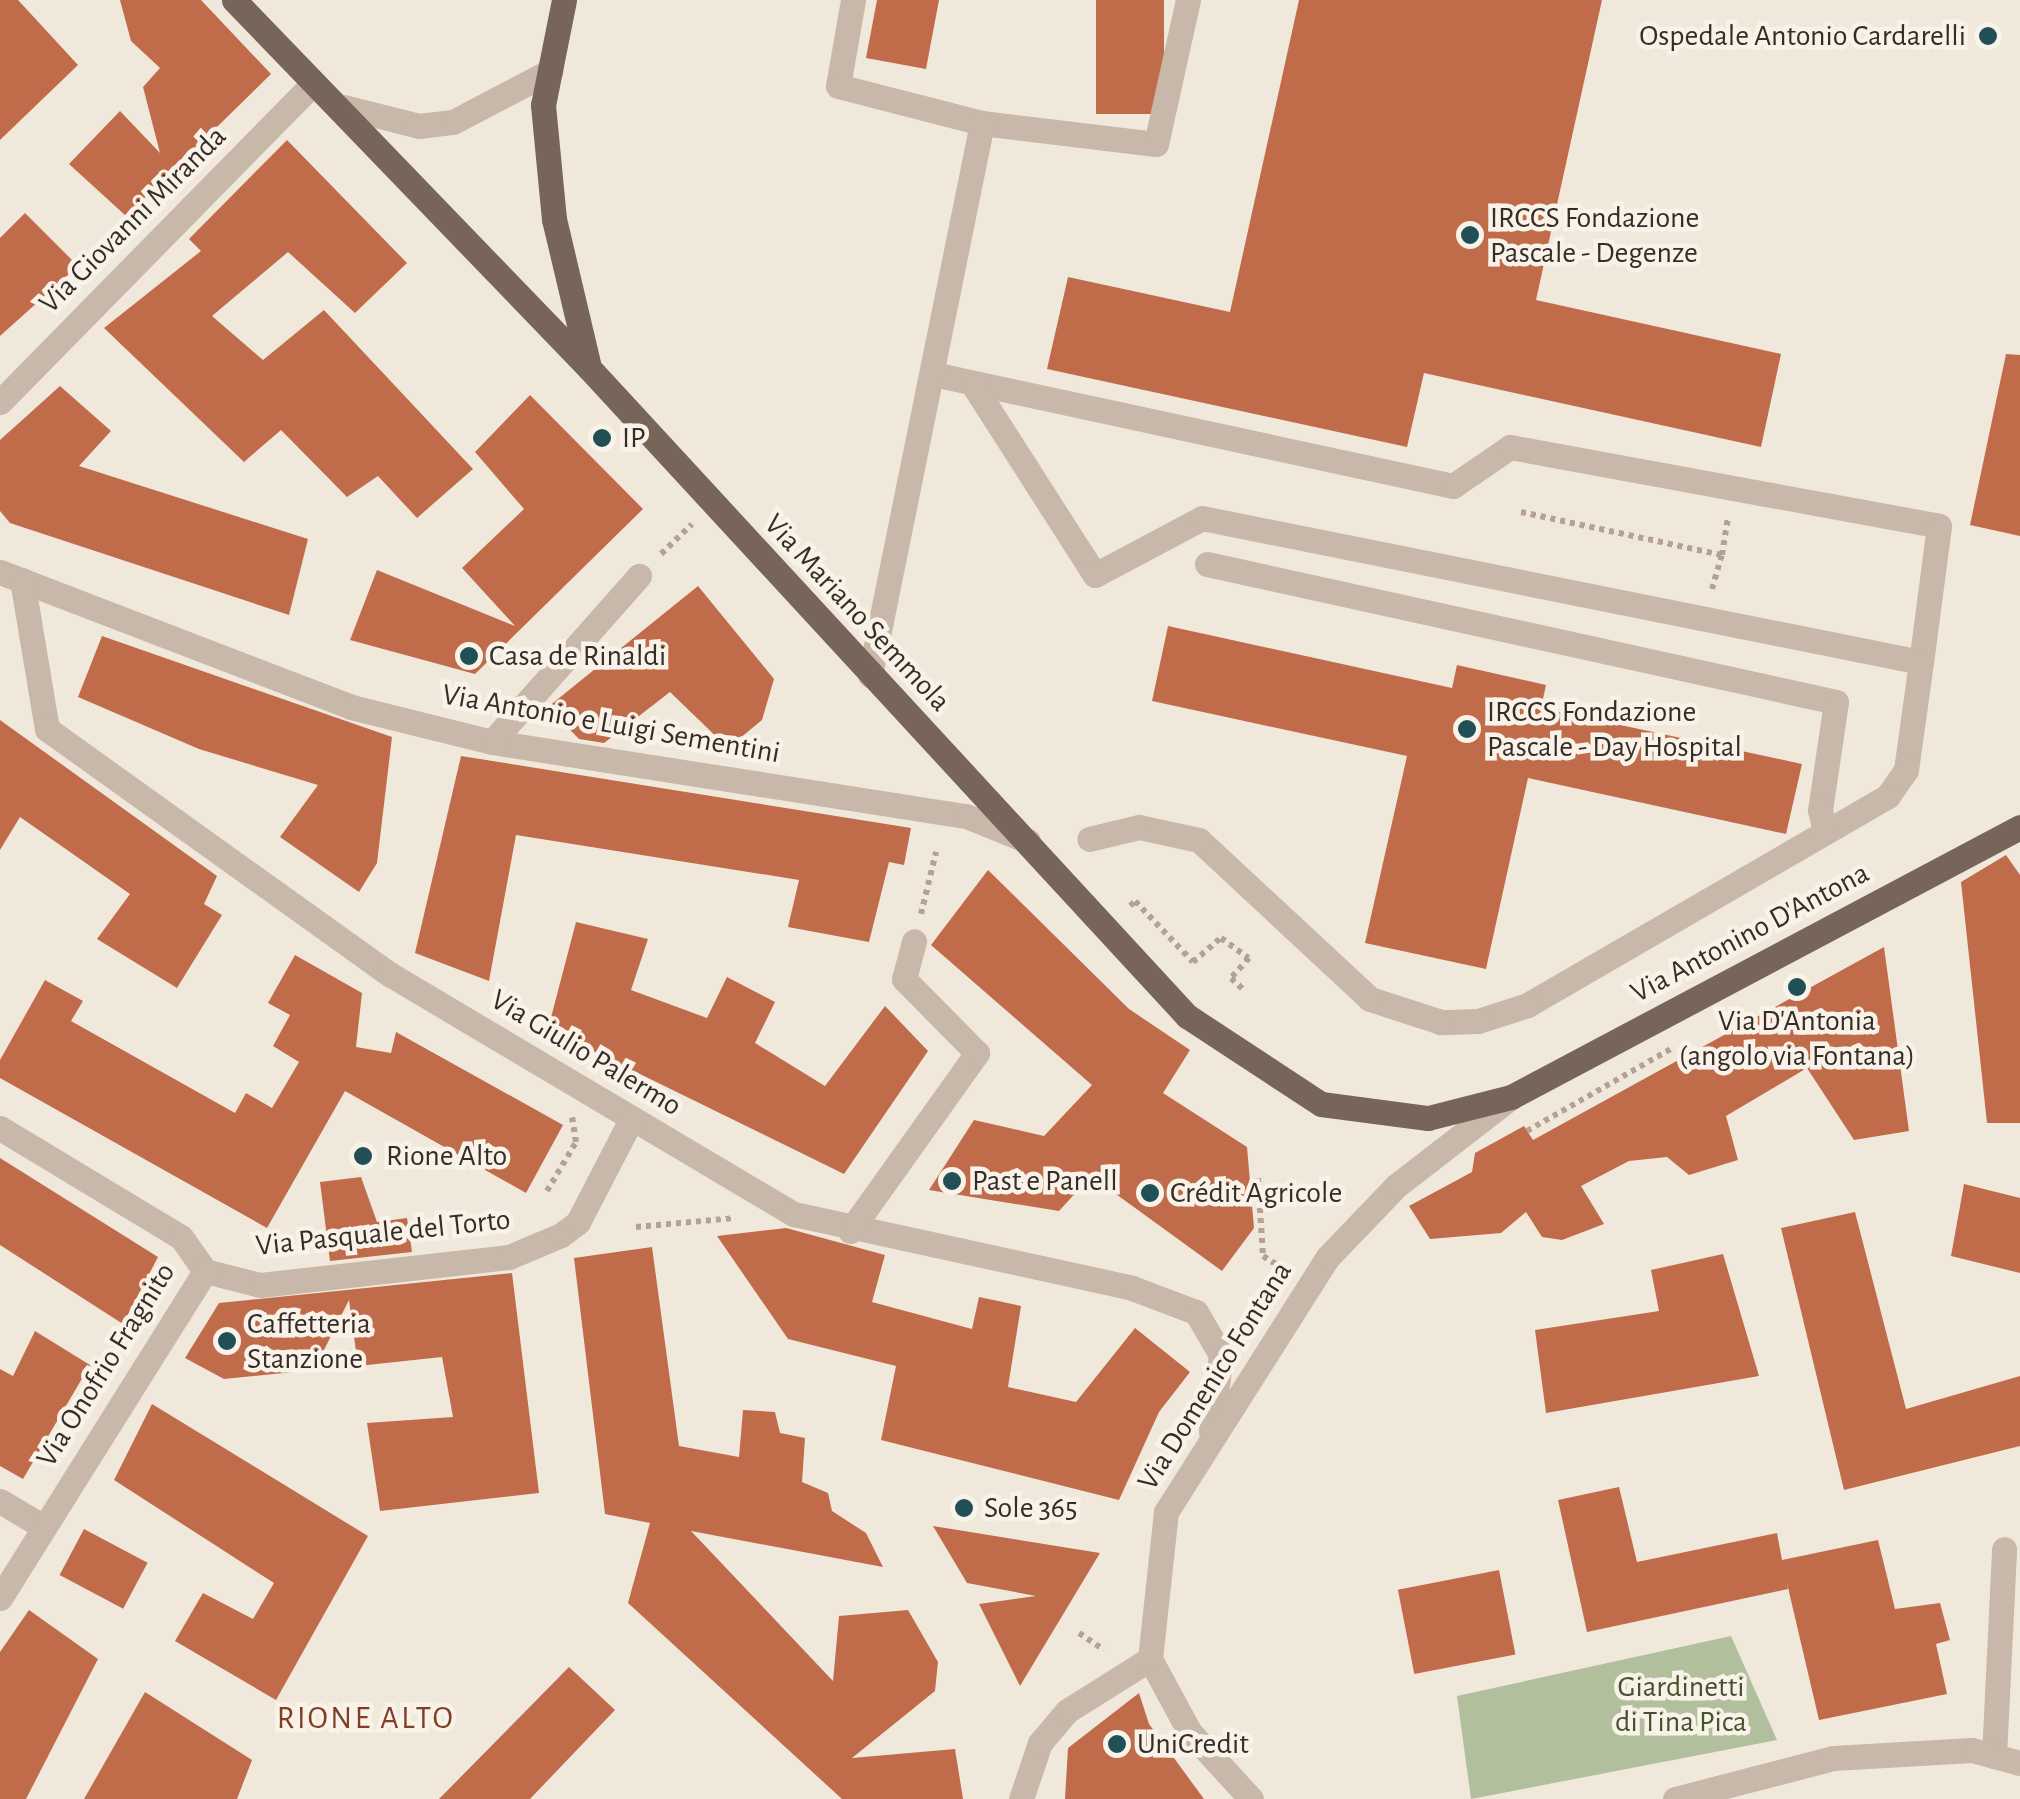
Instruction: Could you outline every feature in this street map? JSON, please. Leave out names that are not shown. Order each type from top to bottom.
[{"type":"main road","name":"Via Mariano Semmola","points":[[234,0],[313,84],[344,108],[589,368],[712,506],[1187,1016],[1266,1076],[1321,1104],[1374,1116],[1428,1118],[1511,1097]]},
{"type":"main road","points":[[564,0],[543,105],[554,219],[589,368]]},
{"type":"main road","name":"Via Antonino D'Antona","points":[[1511,1097],[2020,827]]},
{"type":"street","points":[[853,0],[838,86],[982,123],[1156,144],[1188,0]]},
{"type":"street","points":[[344,108],[419,126],[453,122],[550,72]]},
{"type":"street","name":"Via Giovanni Miranda","points":[[0,402],[313,84]]},
{"type":"street","points":[[870,675],[982,123]]},
{"type":"street","points":[[932,374],[1453,486],[1510,448],[1939,526],[1906,770],[1888,796],[1528,1005],[1441,1022],[1370,1000],[1199,840],[1139,827],[1090,839]]},
{"type":"street","points":[[972,383],[1095,575],[1202,518],[1922,662]]},
{"type":"street","points":[[1208,564],[1836,702],[1825,830]]},
{"type":"street","name":"Via Antonio e Luigi Sementini","points":[[11,576],[351,706],[492,742],[966,816],[1028,841]]},
{"type":"street","name":"Via Giulio Palermo","points":[[11,576],[48,729],[391,975],[794,1214],[850,1231],[1132,1288],[1196,1312],[1221,1355],[1212,1431]]},
{"type":"street","points":[[492,742],[639,576]]},
{"type":"street","points":[[850,1231],[977,1053],[904,979],[914,941]]},
{"type":"street","name":"Via Domenico Fontana","points":[[1150,1659],[1156,1545],[1212,1431],[1328,1258],[1396,1186],[1511,1097]]},
{"type":"street","name":"Via Pasquale del Torto","points":[[205,1270],[260,1285],[509,1257],[578,1222],[632,1118]]},
{"type":"street","points":[[0,1128],[181,1237],[205,1270]]},
{"type":"street","name":"Via Onofrio Fragnito","points":[[0,1598],[205,1270]]},
{"type":"street","points":[[0,1501],[42,1526]]},
{"type":"street","points":[[1994,1756],[2004,1549]]},
{"type":"street","points":[[1021,1799],[1040,1743],[1067,1711],[1150,1659],[1189,1731],[1252,1799]]},
{"type":"street","points":[[1675,1799],[1833,1758],[1994,1756],[2020,1763]]},
{"type":"path","points":[[1521,512],[1722,556],[1734,488]]},
{"type":"path","points":[[639,576],[712,506]]},
{"type":"path","points":[[914,941],[936,852]]},
{"type":"path","points":[[1127,908],[1135,901],[1193,962],[1222,938],[1249,958],[1231,978],[1245,991]]},
{"type":"path","points":[[1528,1131],[1676,1050],[1672,1042]]},
{"type":"path","points":[[547,1191],[576,1142],[575,1113]]},
{"type":"path","points":[[1258,1178],[1263,1256],[1297,1278]]},
{"type":"path","points":[[636,1227],[734,1218]]},
{"type":"path","points":[[1078,1633],[1104,1650]]},
{"type":"green space","name":"Giardinetti di Tina Pica","points":[[1731,1636],[1777,1740],[1471,1799],[1457,1696]]},
{"type":"building","points":[[0,0],[18,0],[78,65],[0,140]]},
{"type":"building","points":[[120,0],[201,0],[271,74],[126,216],[69,164],[120,111],[160,153],[143,87],[160,68],[131,41]]},
{"type":"building","points":[[877,0],[939,0],[926,69],[866,58]]},
{"type":"building","points":[[1096,0],[1164,0],[1164,114],[1096,114]]},
{"type":"building","name":"IRCCS Fondazione Pascale - Degenze","points":[[1299,0],[1602,0],[1536,300],[1781,354],[1761,447],[1424,373],[1407,447],[1047,369],[1068,277],[1230,312]]},
{"type":"building","points":[[287,140],[407,263],[355,313],[288,252],[212,316],[263,360],[324,310],[473,469],[417,518],[378,476],[347,497],[281,430],[244,462],[104,328],[201,251],[189,239]]},
{"type":"building","points":[[25,213],[78,266],[0,336],[0,238]]},
{"type":"building","points":[[2006,354],[2020,355],[2020,536],[1970,525]]},
{"type":"building","points":[[60,386],[111,431],[79,466],[308,539],[289,615],[10,523],[0,511],[0,440]]},
{"type":"building","points":[[530,395],[643,509],[475,674],[350,640],[377,570],[515,626],[462,568],[524,509],[475,452]]},
{"type":"building","points":[[698,586],[774,679],[762,720],[728,748],[670,692],[604,743],[579,739],[548,707]]},
{"type":"building","name":"IRCCS Fondazione Pascale - Day Hospital","points":[[1168,626],[1452,688],[1457,665],[1546,685],[1541,708],[1802,764],[1786,834],[1528,778],[1486,969],[1365,943],[1407,756],[1152,701]]},
{"type":"building","points":[[102,636],[392,737],[377,863],[359,892],[280,837],[318,785],[199,749],[78,697]]},
{"type":"building","points":[[0,720],[217,876],[204,904],[222,915],[177,988],[97,939],[130,894],[20,817],[0,850]]},
{"type":"building","points":[[461,756],[911,828],[904,865],[889,862],[869,942],[788,927],[799,880],[516,835],[489,981],[415,953]]},
{"type":"building","points":[[2006,855],[2020,875],[2020,1123],[1987,1123],[1961,882]]},
{"type":"building","points":[[988,870],[1129,1009],[1190,1050],[1163,1093],[1247,1147],[1254,1228],[1222,1271],[1091,1176],[1059,1211],[929,1190],[974,1120],[1044,1136],[1092,1085],[931,945]]},
{"type":"building","points":[[576,922],[648,939],[631,990],[707,1018],[727,977],[775,1002],[755,1043],[825,1086],[885,1006],[928,1051],[844,1174],[548,1029]]},
{"type":"building","points":[[1884,947],[1909,1131],[1854,1140],[1807,1068],[1726,1116],[1738,1160],[1689,1175],[1667,1157],[1629,1161],[1581,1186],[1604,1224],[1562,1240],[1542,1237],[1526,1212],[1501,1233],[1430,1239],[1409,1206],[1472,1172],[1475,1153],[1524,1126],[1533,1140]]},
{"type":"building","points":[[295,955],[362,993],[356,1047],[391,1053],[396,1032],[563,1125],[526,1193],[345,1091],[267,1228],[0,1078],[0,1060],[45,980],[83,1001],[71,1021],[235,1113],[246,1093],[272,1108],[299,1062],[273,1046],[290,1015],[268,1003]]},
{"type":"building","points":[[0,1158],[158,1257],[123,1324],[0,1245]]},
{"type":"building","points":[[361,1177],[377,1222],[407,1218],[412,1252],[330,1261],[320,1182]]},
{"type":"building","points":[[1964,1184],[2020,1198],[2020,1273],[1951,1256]]},
{"type":"building","points":[[1855,1212],[1906,1409],[2020,1376],[2020,1446],[1844,1490],[1781,1228]]},
{"type":"building","points":[[786,1228],[885,1255],[872,1302],[972,1329],[979,1297],[1021,1306],[1008,1387],[1076,1402],[1135,1328],[1190,1372],[1159,1412],[1119,1500],[881,1440],[896,1366],[788,1339],[717,1236]]},
{"type":"building","points":[[652,1247],[679,1446],[739,1457],[743,1410],[775,1412],[780,1433],[805,1438],[802,1482],[828,1493],[832,1511],[866,1533],[883,1567],[691,1531],[833,1681],[839,1616],[908,1610],[938,1662],[935,1691],[852,1758],[955,1749],[963,1799],[842,1799],[628,1603],[650,1523],[605,1514],[574,1258]]},
{"type":"building","points":[[1723,1254],[1759,1376],[1546,1413],[1535,1330],[1659,1311],[1651,1270]]},
{"type":"building","points":[[512,1273],[539,1493],[380,1511],[367,1423],[453,1417],[442,1357],[358,1366],[349,1300],[314,1370],[224,1379],[185,1358],[219,1303]]},
{"type":"building","points":[[35,1331],[90,1365],[23,1479],[0,1466],[0,1369],[13,1376]]},
{"type":"building","points":[[152,1404],[368,1536],[276,1700],[175,1641],[203,1593],[253,1619],[274,1583],[114,1480]]},
{"type":"building","points":[[1619,1487],[1637,1562],[1777,1533],[1782,1560],[1878,1540],[1895,1609],[1940,1603],[1950,1640],[1936,1644],[1947,1694],[1819,1720],[1786,1579],[1788,1589],[1587,1632],[1558,1500]]},
{"type":"building","points":[[933,1526],[1100,1553],[1020,1686],[979,1604],[1036,1596],[967,1583]]},
{"type":"building","points":[[84,1529],[148,1563],[123,1609],[60,1575]]},
{"type":"building","points":[[1499,1570],[1515,1654],[1414,1674],[1398,1590]]},
{"type":"building","points":[[29,1610],[98,1659],[26,1799],[0,1799],[0,1652]]},
{"type":"building","points":[[569,1667],[615,1710],[530,1799],[439,1799]]},
{"type":"building","points":[[145,1692],[252,1760],[237,1799],[84,1799]]},
{"type":"building","points":[[1139,1693],[1149,1724],[1204,1799],[1065,1799],[1068,1748]]},
{"type":"place","name":"Ospedale Antonio Cardarelli","points":[[1988,36]]},
{"type":"place","name":"IRCCS Fondazione Pascale - Degenze","points":[[1470,235]]},
{"type":"place","name":"IP","points":[[602,438]]},
{"type":"place","name":"Casa de Rinaldi","points":[[469,656]]},
{"type":"place","name":"IRCCS Fondazione Pascale - Day Hospital","points":[[1467,729]]},
{"type":"place","name":"Via D'Antonia (angolo via Fontana)","points":[[1797,987]]},
{"type":"place","name":"Rione Alto","points":[[363,1156]]},
{"type":"place","name":"Past e Panell","points":[[952,1181]]},
{"type":"place","name":"Crédit Agricole","points":[[1150,1193]]},
{"type":"place","name":"Caffetteria Stanzione","points":[[227,1341]]},
{"type":"place","name":"Sole 365","points":[[964,1508]]},
{"type":"place","name":"UniCredit","points":[[1117,1744]]},
{"type":"district","name":"RIONE ALTO","points":[[366,1718]]}]
